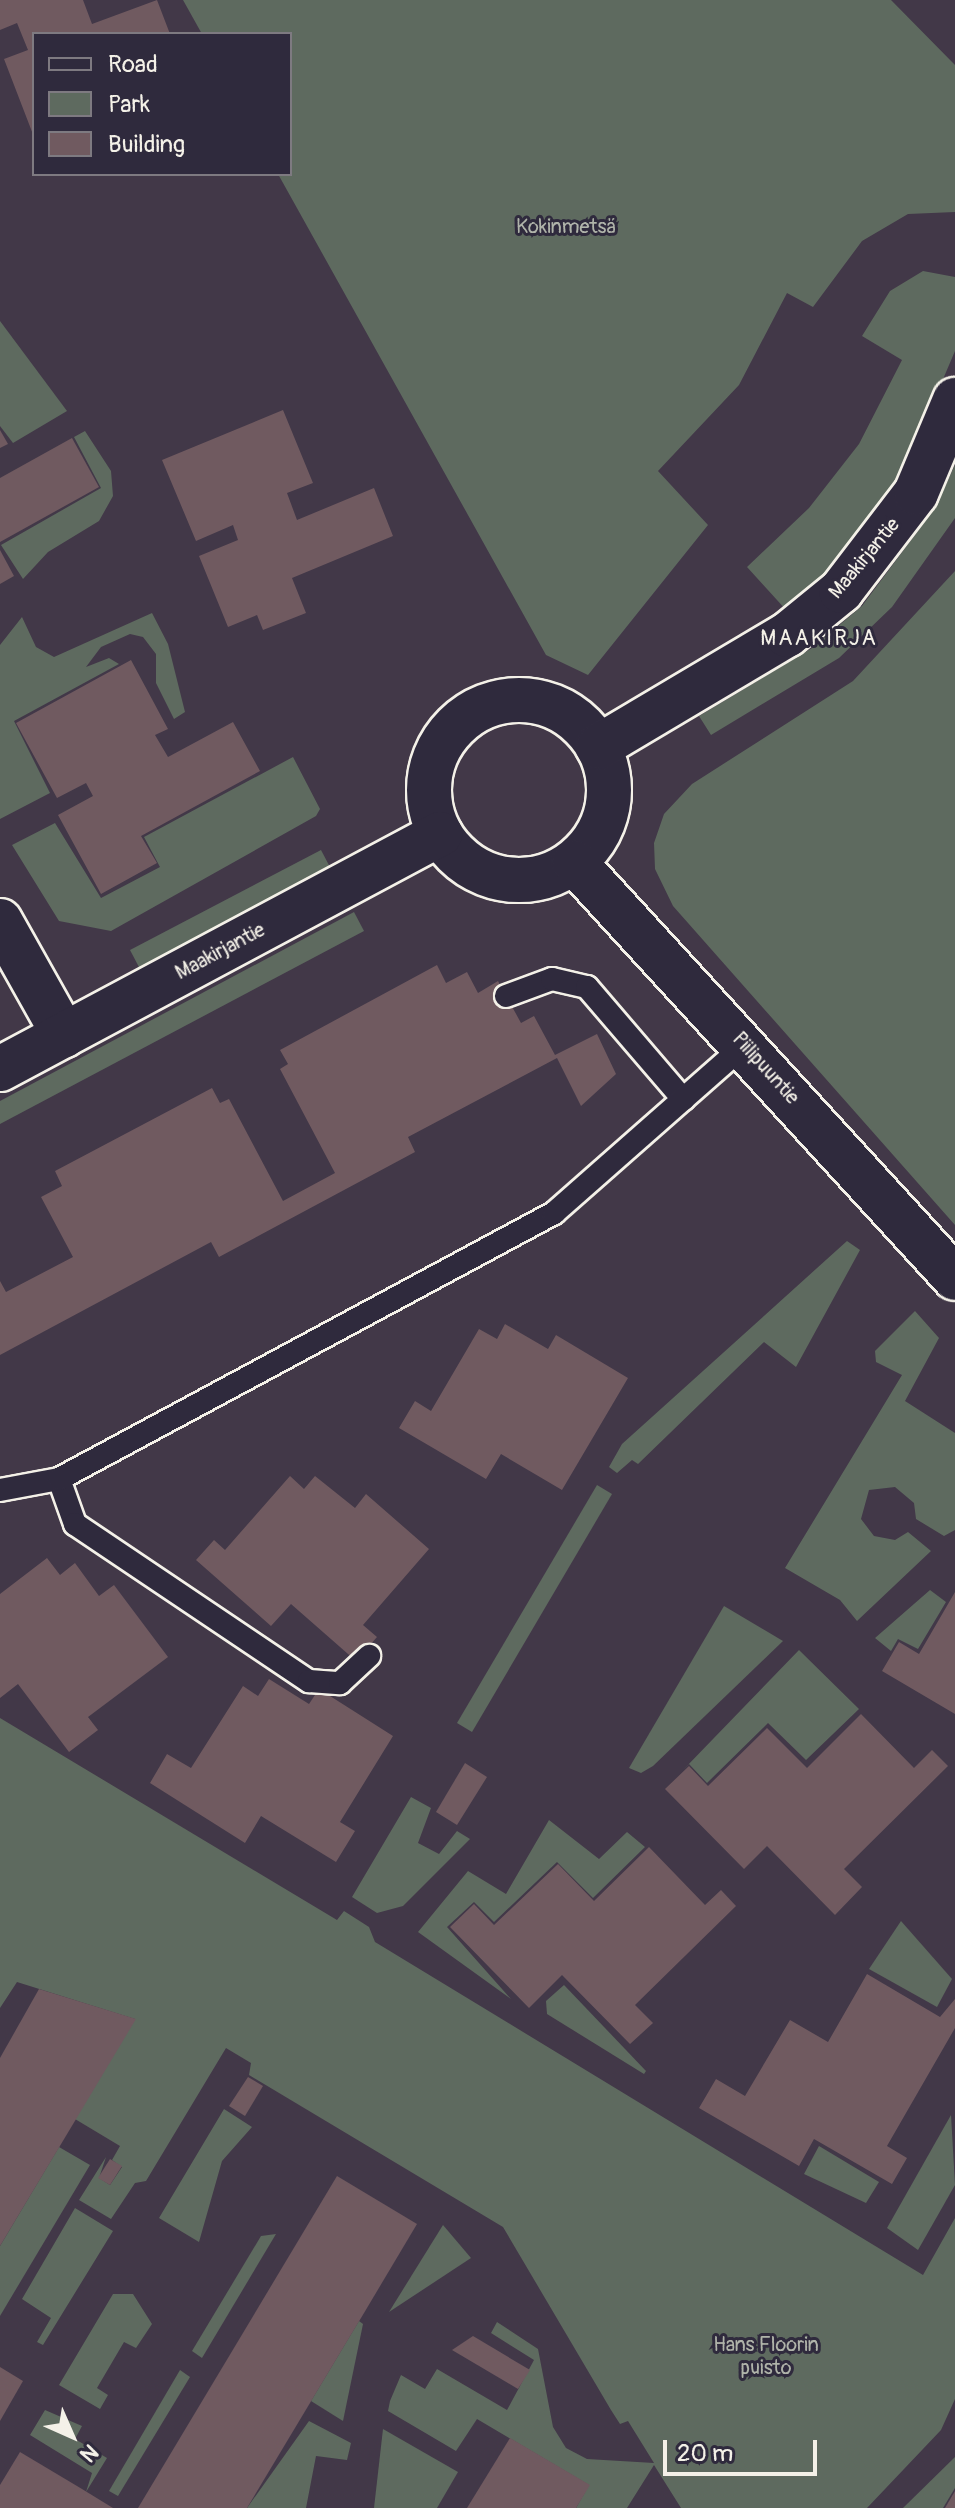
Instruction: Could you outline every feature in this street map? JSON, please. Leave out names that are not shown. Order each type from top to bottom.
[{"type":"street","name":"Maakirjantie","points":[[598,747],[787,635],[841,591],[916,493],[955,400]]},
{"type":"street","points":[[544,704],[575,720],[598,747],[607,812],[574,862],[552,874],[508,880],[474,869],[440,834],[430,805],[434,761],[446,738],[480,709],[544,704]]},
{"type":"street","name":"Maakirjantie","points":[[0,1069],[440,834]]},
{"type":"street","name":"Piilipuuntie","points":[[574,862],[746,1044],[955,1278]]},
{"type":"street","points":[[0,921],[64,1035]]},
{"type":"lane","points":[[506,996],[552,979],[587,987],[683,1099]]},
{"type":"lane","points":[[0,1490],[59,1479],[554,1213],[746,1044]]},
{"type":"lane","points":[[59,1479],[75,1524],[309,1681],[340,1683],[369,1656]]},
{"type":"green space","name":"Kokinmetsä","points":[[183,0],[891,0],[955,65],[955,212],[908,214],[862,241],[813,307],[787,293],[739,385],[658,471],[708,525],[588,675],[546,655],[279,176],[292,176],[292,32],[201,32]]},
{"type":"green space","points":[[923,271],[955,277],[955,351],[898,485],[848,558],[787,611],[747,567],[809,508],[859,444],[902,360],[862,336],[890,291]]},
{"type":"green space","points":[[0,321],[67,411],[13,443],[0,426]]},
{"type":"green space","points":[[85,431],[111,471],[113,496],[99,521],[48,552],[23,579],[1,545],[101,488],[74,437]]},
{"type":"green space","points":[[955,465],[955,518],[892,607],[839,658],[711,735],[699,716],[812,648],[862,606],[935,508]]},
{"type":"green space","points":[[955,571],[955,1225],[673,906],[655,869],[654,843],[664,814],[692,784],[853,681]]},
{"type":"green space","points":[[152,613],[168,644],[185,712],[174,719],[156,683],[156,654],[143,637],[130,634],[101,647],[86,667],[109,658],[119,664],[14,721],[50,793],[0,819],[0,645],[22,617],[36,647],[54,657]]},
{"type":"green space","points":[[293,757],[320,809],[316,816],[111,931],[59,921],[12,845],[55,823],[101,898],[160,867],[144,837]]},
{"type":"green space","points":[[321,850],[331,869],[140,969],[130,950]]},
{"type":"green space","points":[[354,912],[364,931],[0,1124],[0,1101]]},
{"type":"green space","points":[[847,1241],[860,1250],[796,1367],[764,1342],[638,1464],[632,1460],[617,1473],[609,1467],[622,1444]]},
{"type":"green space","points":[[915,1311],[939,1338],[905,1401],[955,1433],[955,1530],[944,1536],[916,1519],[914,1503],[895,1487],[869,1490],[861,1519],[874,1536],[895,1540],[908,1532],[931,1551],[857,1621],[840,1600],[785,1568],[902,1375],[876,1362],[875,1351]]},
{"type":"green space","points":[[597,1485],[612,1494],[472,1732],[457,1723]]},
{"type":"green space","points":[[930,1590],[946,1602],[918,1649],[898,1639],[891,1651],[875,1638]]},
{"type":"green space","points":[[724,1606],[783,1641],[653,1766],[641,1773],[629,1768]]},
{"type":"green space","points":[[799,1650],[859,1709],[806,1760],[768,1723],[707,1783],[689,1764],[684,1769]]},
{"type":"green space","name":"Hans Floorin puisto","points":[[0,1718],[337,1920],[344,1911],[369,1927],[375,1942],[923,2275],[955,2218],[955,2399],[941,2430],[867,2508],[681,2508],[654,2465],[627,2508],[576,2508],[589,2485],[477,2419],[456,2451],[388,2411],[390,2401],[401,2375],[425,2389],[437,2369],[507,2410],[534,2360],[491,2333],[497,2322],[538,2349],[553,2427],[566,2448],[587,2459],[654,2463],[628,2421],[620,2424],[611,2410],[503,2227],[249,2075],[251,2063],[226,2048],[146,2181],[135,2183],[111,2219],[79,2200],[106,2157],[99,2178],[110,2185],[122,2167],[112,2160],[120,2146],[75,2119],[135,2019],[17,1982],[0,2008]]},
{"type":"green space","points":[[411,1797],[431,1808],[418,1843],[439,1854],[457,1831],[470,1839],[403,1906],[377,1913],[352,1897]]},
{"type":"green space","points":[[549,1820],[599,1859],[627,1832],[645,1847],[593,1898],[557,1862],[494,1922],[474,1902],[447,1927],[511,1999],[418,1932],[468,1871],[506,1894]]},
{"type":"green space","points":[[901,1921],[952,1979],[937,2007],[869,1969]]},
{"type":"green space","points":[[564,1985],[646,2071],[644,2074],[547,2014],[546,2001]]},
{"type":"green space","points":[[224,2109],[252,2127],[222,2161],[199,2242],[159,2218]]},
{"type":"green space","points":[[951,2115],[955,2185],[918,2250],[887,2228]]},
{"type":"green space","points":[[819,2146],[879,2182],[866,2203],[804,2174]]},
{"type":"green space","points":[[59,2147],[90,2165],[0,2316],[0,2246]]},
{"type":"green space","points":[[75,2208],[113,2231],[43,2345],[37,2342],[51,2318],[22,2299]]},
{"type":"green space","points":[[443,2225],[471,2258],[389,2312]]},
{"type":"green space","points":[[276,2234],[202,2358],[192,2351],[261,2236]]},
{"type":"green space","points":[[113,2294],[133,2294],[152,2324],[136,2348],[124,2342],[97,2388],[108,2395],[100,2409],[59,2385]]},
{"type":"green space","points":[[359,2321],[363,2324],[343,2421],[311,2401]]},
{"type":"green space","points":[[180,2370],[190,2377],[118,2496],[109,2491]]},
{"type":"green space","points":[[45,2410],[82,2426],[75,2439],[107,2458],[86,2492],[92,2473],[30,2435]]},
{"type":"green space","points":[[309,2421],[351,2443],[347,2460],[316,2456],[306,2508],[247,2508]]},
{"type":"green space","points":[[383,2429],[458,2472],[437,2508],[374,2508]]},
{"type":"green space","points":[[955,2457],[955,2488],[943,2508],[903,2508]]},
{"type":"building","points":[[0,0],[83,0],[92,24],[157,0],[169,32],[32,32],[32,132],[4,59],[28,50],[17,23],[0,30]]},
{"type":"building","points":[[283,410],[313,483],[287,493],[297,520],[374,488],[393,536],[292,578],[306,613],[263,630],[257,615],[228,627],[199,556],[238,540],[233,525],[196,541],[162,460]]},
{"type":"building","points":[[0,430],[8,444],[0,448]]},
{"type":"building","points":[[72,438],[99,487],[0,542],[0,478]]},
{"type":"building","points":[[0,550],[14,576],[0,584]]},
{"type":"building","points":[[131,660],[168,729],[155,735],[168,757],[233,722],[260,771],[141,836],[157,863],[101,894],[58,815],[93,796],[86,783],[57,798],[16,723]]},
{"type":"building","points":[[437,965],[446,983],[467,972],[478,993],[498,981],[521,1023],[534,1016],[555,1055],[597,1034],[616,1074],[581,1106],[557,1058],[408,1137],[415,1152],[219,1257],[211,1242],[0,1355],[0,1281],[6,1292],[73,1257],[41,1197],[62,1186],[55,1171],[212,1088],[220,1103],[229,1099],[283,1201],[335,1173],[280,1069],[288,1064],[280,1050]]},
{"type":"building","points":[[505,1324],[548,1349],[556,1335],[628,1378],[562,1490],[501,1454],[486,1479],[399,1428],[415,1401],[431,1411],[479,1329],[497,1339]]},
{"type":"building","points":[[290,1476],[304,1489],[315,1476],[355,1508],[366,1494],[429,1549],[363,1625],[377,1637],[356,1661],[291,1604],[271,1626],[196,1560],[214,1540],[225,1550]]},
{"type":"building","points":[[47,1558],[60,1575],[75,1563],[99,1596],[114,1585],[168,1657],[88,1717],[98,1730],[69,1752],[18,1684],[0,1698],[0,1594]]},
{"type":"building","points":[[955,1592],[955,1714],[882,1671],[899,1642],[919,1654]]},
{"type":"building","points":[[269,1679],[309,1704],[319,1689],[393,1736],[340,1822],[355,1831],[336,1862],[261,1816],[245,1843],[150,1783],[167,1754],[191,1768],[243,1686],[258,1696]]},
{"type":"building","points":[[861,1714],[914,1768],[932,1750],[948,1766],[844,1869],[862,1887],[835,1915],[767,1846],[744,1869],[665,1789],[689,1766],[708,1786],[767,1728],[807,1768]]},
{"type":"building","points":[[465,1763],[487,1777],[457,1825],[436,1812]]},
{"type":"building","points":[[649,1847],[705,1905],[721,1890],[736,1906],[635,2005],[653,2023],[630,2044],[562,1975],[529,2008],[450,1927],[474,1904],[494,1925],[558,1864],[594,1901]]},
{"type":"building","points":[[867,1974],[940,2017],[955,1999],[955,2028],[887,2146],[907,2158],[892,2184],[814,2139],[799,2166],[699,2108],[716,2079],[745,2096],[790,2020],[828,2042]]},
{"type":"building","points":[[39,1989],[136,2019],[0,2246],[0,2058]]},
{"type":"building","points":[[248,2077],[263,2086],[245,2116],[229,2106]]},
{"type":"building","points":[[110,2159],[122,2166],[110,2185],[98,2178]]},
{"type":"building","points":[[337,2176],[417,2224],[364,2313],[247,2508],[138,2508]]},
{"type":"building","points":[[473,2336],[530,2370],[518,2389],[452,2350]]},
{"type":"building","points":[[0,2367],[23,2381],[0,2421]]},
{"type":"building","points":[[510,2438],[590,2485],[576,2508],[467,2508]]},
{"type":"building","points":[[20,2452],[113,2508],[0,2508],[0,2485]]},
{"type":"building","points":[[955,2491],[955,2508],[945,2508]]},
{"type":"district","name":"MAAKIRJA","points":[[819,639]]}]
